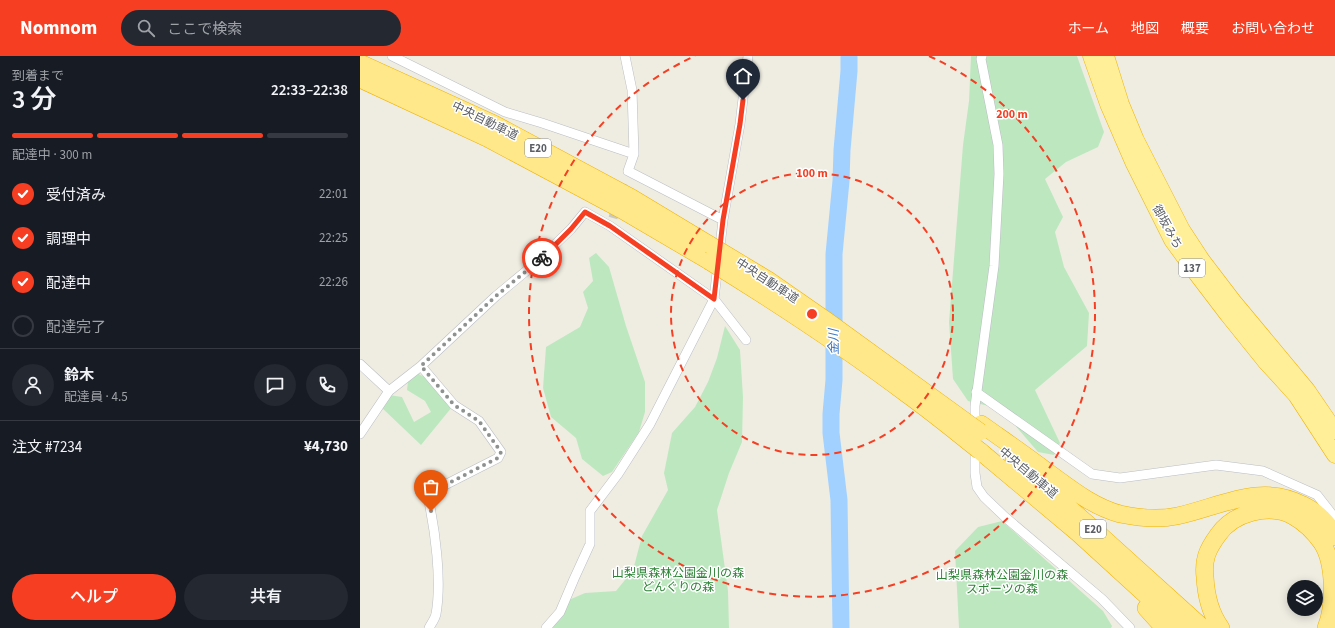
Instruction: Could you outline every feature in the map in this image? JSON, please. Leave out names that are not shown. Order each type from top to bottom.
[{"type":"highway","name":"御坂みち","points":[[1091,56],[1108,104],[1134,164],[1172,240],[1228,315],[1296,395],[1335,455]]},
{"type":"highway","name":"御坂みち","points":[[1106,56],[1121,104],[1136,140],[1182,230],[1233,301],[1307,390],[1335,431]]},
{"type":"highway","name":"中央自動車道","points":[[360,63],[494,124],[632,198],[709,253],[764,295],[909,395],[985,454],[1078,533],[1182,628]]},
{"type":"highway","name":"中央自動車道","points":[[360,79],[487,138],[622,210],[768,280],[827,320],[953,412],[961,411],[1203,628]]},
{"type":"highway","points":[[980,428],[1082,497],[1101,508],[1121,514],[1154,519],[1178,516],[1249,496],[1281,496],[1295,500],[1311,509],[1322,519],[1335,536]]},
{"type":"highway","points":[[985,454],[994,471],[1056,523],[1126,586],[1164,628]]},
{"type":"highway","points":[[1221,628],[1214,619],[1206,595],[1204,565],[1209,547],[1222,530],[1237,518],[1253,511],[1273,510],[1293,516],[1311,530],[1323,544],[1332,568],[1333,587],[1330,618],[1326,628]]},
{"type":"street","points":[[392,56],[505,112],[634,154]]},
{"type":"street","points":[[624,180],[634,154],[632,90],[626,56]]},
{"type":"street","points":[[546,628],[560,612],[590,544],[590,511],[618,474],[650,424],[714,299],[723,220],[740,124],[748,56]]},
{"type":"street","points":[[982,56],[998,145],[999,174],[994,266],[976,392],[975,473],[977,487],[984,497],[1005,517],[1102,599],[1130,628]]},
{"type":"street","points":[[628,170],[723,220]]},
{"type":"street","points":[[360,434],[389,391],[421,366],[496,296],[537,262],[571,229],[585,212],[612,222],[714,299],[746,340]]},
{"type":"street","points":[[360,364],[389,391]]},
{"type":"street","points":[[421,366],[454,405],[479,421],[501,452],[498,458],[435,490],[428,497],[434,524],[438,596],[436,616],[429,628]]},
{"type":"street","points":[[976,392],[1092,474],[1120,478],[1216,465],[1263,471],[1317,495],[1335,518]]},
{"type":"green space","points":[[971,56],[1077,56],[1104,132],[1098,147],[1066,162],[1045,179],[1063,217],[1055,232],[1064,267],[1089,313],[1087,346],[1035,390],[1060,443],[1054,455],[1038,452],[1001,409],[968,401],[953,379],[949,322],[963,145],[969,101]]},
{"type":"green space","points":[[596,253],[609,267],[626,326],[645,382],[645,412],[639,432],[612,472],[603,476],[582,459],[576,438],[551,417],[543,388],[546,347],[580,327],[588,308],[583,292],[593,281],[589,258]]},
{"type":"green space","name":"山梨県森林公園金川の森 どんぐりの森","points":[[725,326],[740,350],[743,397],[742,442],[729,473],[717,510],[728,591],[729,628],[548,628],[571,599],[585,593],[616,591],[633,570],[642,536],[668,490],[664,473],[672,433],[695,407],[708,382],[717,358]]},
{"type":"green space","points":[[417,373],[426,378],[452,407],[421,445],[381,407],[389,395],[402,397],[414,422],[431,412],[425,401],[407,390],[408,381]]},
{"type":"green space","name":"山梨県森林公園金川の森 スポーツの森","points":[[1002,521],[1103,611],[1112,626],[1111,628],[959,628],[955,551],[978,527]]},
{"type":"waterway","name":"金川","points":[[841,628],[839,500],[831,433],[831,414],[834,380],[834,254],[841,181],[849,56]]},
{"type":"tunnel","points":[[613,218],[624,180]]},
{"type":"way so far","points":[[431,511],[428,497],[435,490],[498,458],[501,452],[479,421],[454,405],[432,377],[421,366],[496,296],[542,258]]},
{"type":"route","points":[[542,258],[571,229],[585,212],[610,226],[714,299],[723,220],[743,100]]}]
